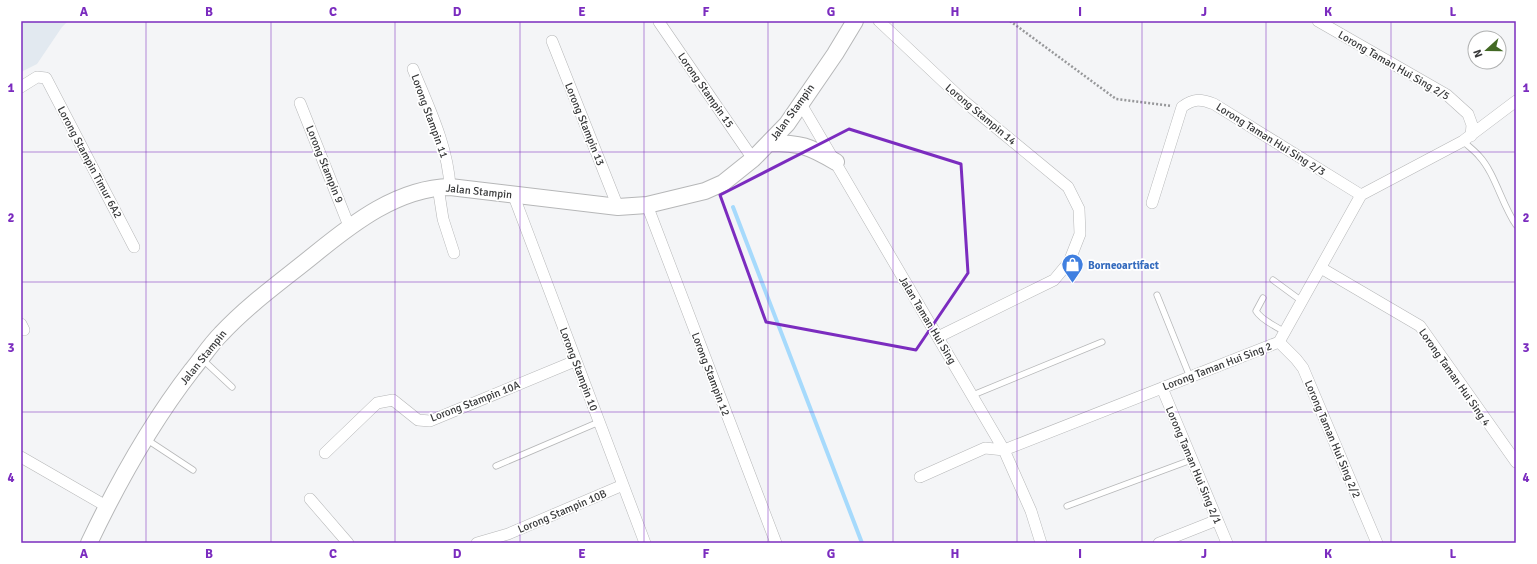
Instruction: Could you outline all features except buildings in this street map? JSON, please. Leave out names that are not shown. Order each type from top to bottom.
[{"type":"street","name":"Jalan Stampin","points":[[89,543],[106,506],[145,437],[170,399],[201,358],[220,335],[248,308],[349,226],[378,209],[409,195],[444,187],[618,207],[646,205],[705,191],[723,183],[769,144],[801,104],[855,21]]},
{"type":"street","name":"Lorong Stampin 14","points":[[879,21],[965,102],[1068,187],[1079,209],[1080,234],[1069,262],[1054,280],[938,337]]},
{"type":"street","name":"Lorong Taman Hui Sing 2/5","points":[[1318,21],[1447,95],[1468,114],[1472,125],[1467,139]]},
{"type":"street","name":"Lorong Stampin 15","points":[[659,22],[753,159]]},
{"type":"street","name":"Lorong Stampin 13","points":[[552,41],[618,207]]},
{"type":"street","name":"Lorong Stampin 11","points":[[413,69],[448,165],[444,187],[443,219],[454,253]]},
{"type":"street","name":"Lorong Stampin Timur 6A2","points":[[21,87],[37,78],[46,78],[134,247]]},
{"type":"street","name":"Lorong Taman Hui Sing 2/3","points":[[1182,107],[1190,101],[1202,99],[1214,104],[1361,195]]},
{"type":"street","points":[[1282,337],[1303,302],[1361,195],[1467,139],[1516,101]]},
{"type":"street","name":"Lorong Stampin 9","points":[[300,103],[349,226]]},
{"type":"street","name":"Jalan Taman Hui Sing","points":[[801,104],[1004,450],[1031,511],[1041,543]]},
{"type":"street","points":[[1152,203],[1182,107]]},
{"type":"street","points":[[769,144],[796,143],[812,148],[836,162]]},
{"type":"street","name":"Lorong Stampin 10","points":[[513,194],[645,543]]},
{"type":"street","name":"Lorong Stampin 12","points":[[646,205],[776,543]]},
{"type":"street","name":"Lorong Taman Hui Sing 4","points":[[1321,268],[1420,326],[1516,462]]},
{"type":"street","name":"Lorong Taman Hui Sing 2","points":[[920,477],[986,448],[1004,450],[1162,388],[1282,337]]},
{"type":"street","name":"Lorong Taman Hui Sing 2/2","points":[[1282,337],[1303,368],[1377,543]]},
{"type":"street","name":"Lorong Stampin 10A","points":[[325,453],[377,403],[393,400],[418,420],[430,421],[575,361]]},
{"type":"street","name":"Lorong Taman Hui Sing 2/1","points":[[1162,388],[1227,543]]},
{"type":"street","points":[[21,457],[106,506]]},
{"type":"street","name":"Lorong Stampin 10B","points":[[477,543],[510,538],[623,485]]},
{"type":"street","points":[[310,499],[348,543]]},
{"type":"street","points":[[1159,543],[1217,520]]},
{"type":"lane","points":[[1467,139],[1488,170],[1509,215],[1516,225]]},
{"type":"lane","points":[[1272,280],[1303,302]]},
{"type":"lane","points":[[1157,295],[1190,376]]},
{"type":"lane","points":[[1263,298],[1256,311],[1259,317],[1276,325],[1282,337]]},
{"type":"lane","points":[[973,395],[1102,342]]},
{"type":"lane","points":[[201,358],[232,387]]},
{"type":"lane","points":[[496,466],[599,422]]},
{"type":"lane","points":[[145,437],[193,470]]},
{"type":"lane","points":[[1068,506],[1191,460]]},
{"type":"path","points":[[1010,21],[1116,99],[1182,107]]},
{"type":"highlighted area","points":[[849,129],[961,164],[968,273],[916,350],[766,322],[720,195]]},
{"type":"shaded area","points":[[21,21],[68,21],[62,27],[37,64],[21,72]]},
{"type":"waterway","points":[[733,207],[862,543]]},
{"type":"place","name":"Borneoartifact","points":[[1073,284]]}]
